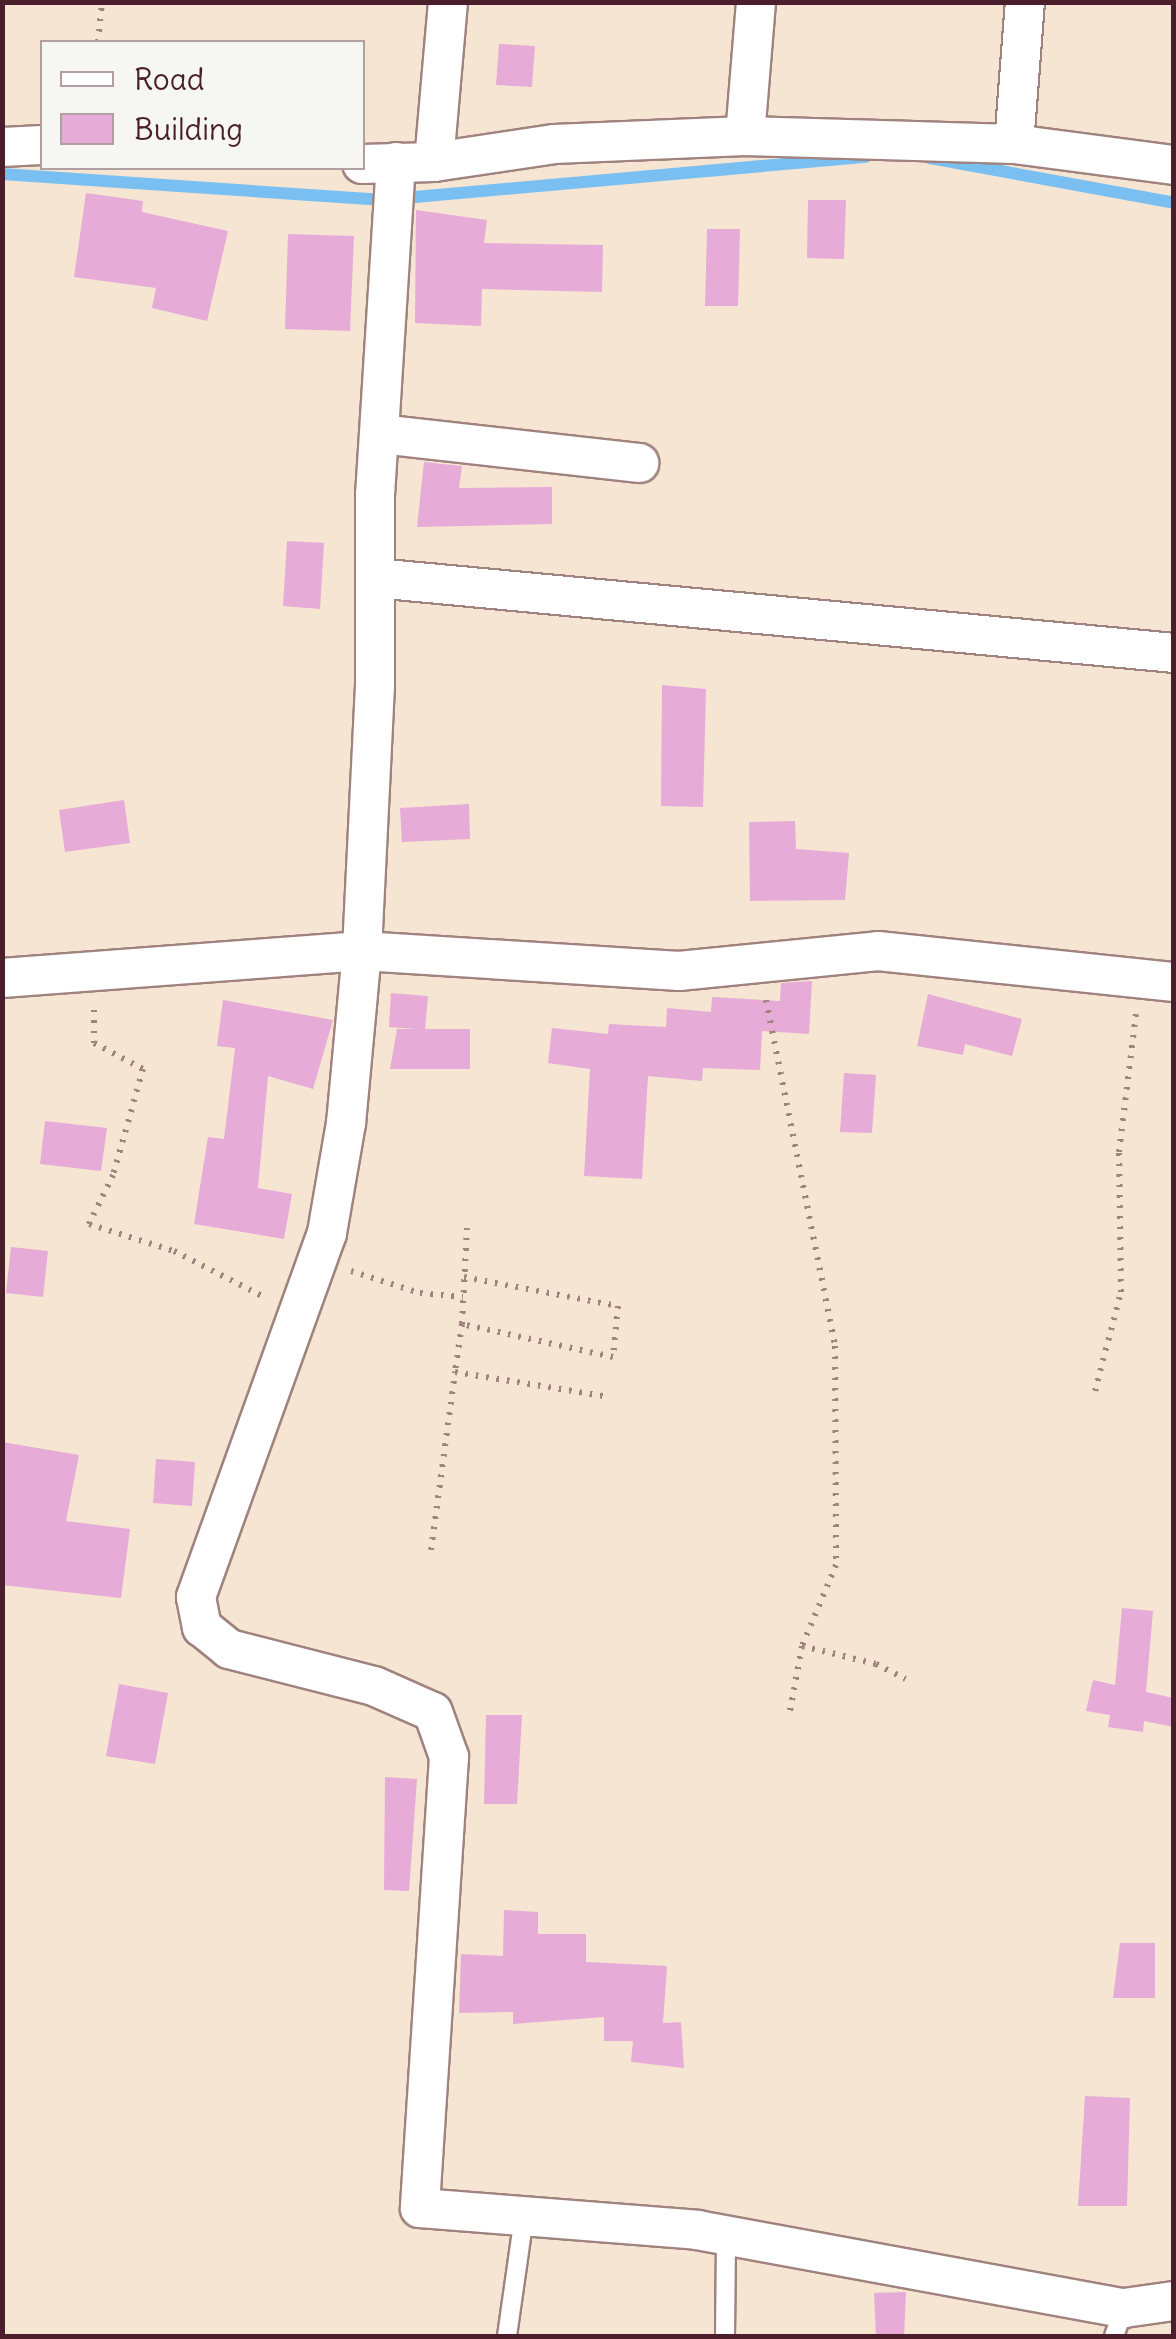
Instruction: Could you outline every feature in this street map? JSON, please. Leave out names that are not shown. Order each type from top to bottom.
[{"type":"street","points":[[434,162],[448,2]]},
{"type":"street","points":[[745,136],[756,2]]},
{"type":"street","points":[[1014,144],[1024,2]]},
{"type":"street","points":[[1174,165],[1014,144],[745,136],[554,144],[434,162],[379,163],[376,578],[362,951],[346,1123],[316,1260],[196,1597],[202,1627],[229,1649],[374,1686],[433,1712],[449,1757],[420,2208],[726,2234],[1119,2322],[1174,2301]]},
{"type":"street","points":[[2,147],[40,146]]},
{"type":"street","points":[[380,434],[639,462]]},
{"type":"street","points":[[376,578],[1174,652]]},
{"type":"street","points":[[2,978],[362,951],[679,970],[878,951],[1157,980]]},
{"type":"lane","points":[[507,2336],[524,2216]]},
{"type":"lane","points":[[725,2336],[726,2234]]},
{"type":"path","points":[[98,40],[102,2]]},
{"type":"path","points":[[758,960],[835,1346],[836,1565],[802,1646],[790,1711]]},
{"type":"path","points":[[94,969],[94,1043],[142,1069],[113,1175],[89,1224],[174,1251],[296,1314]]},
{"type":"path","points":[[1095,1391],[1121,1292],[1119,1152],[1157,980]]},
{"type":"path","points":[[432,1550],[462,1324],[467,1228]]},
{"type":"path","points":[[316,1260],[420,1293],[463,1297]]},
{"type":"path","points":[[462,1324],[613,1357],[618,1306],[464,1277]]},
{"type":"path","points":[[455,1372],[603,1396]]},
{"type":"path","points":[[802,1646],[876,1664],[905,1678]]},
{"type":"building","points":[[499,44],[535,46],[532,87],[496,85]]},
{"type":"building","points":[[86,193],[143,201],[142,212],[228,231],[207,321],[152,308],[156,288],[74,277]]},
{"type":"building","points":[[808,200],[846,200],[844,259],[807,258]]},
{"type":"building","points":[[416,210],[487,220],[484,243],[603,245],[602,292],[482,289],[481,326],[415,323]]},
{"type":"building","points":[[707,229],[740,229],[738,306],[705,306]]},
{"type":"building","points":[[288,234],[354,236],[350,331],[285,329]]},
{"type":"building","points":[[424,462],[462,466],[459,488],[552,487],[552,524],[417,527]]},
{"type":"building","points":[[287,541],[324,543],[320,609],[283,606]]},
{"type":"building","points":[[662,685],[706,689],[703,807],[661,806]]},
{"type":"building","points":[[124,800],[130,843],[65,852],[59,810]]},
{"type":"building","points":[[469,804],[470,839],[402,842],[400,808]]},
{"type":"building","points":[[795,821],[796,849],[849,853],[845,900],[750,901],[749,822]]},
{"type":"building","points":[[812,981],[809,1034],[762,1031],[760,1070],[703,1068],[702,1081],[648,1076],[642,1179],[584,1176],[590,1069],[548,1063],[552,1028],[608,1034],[609,1024],[666,1027],[667,1008],[711,1012],[712,997],[780,1001],[781,983]]},
{"type":"building","points":[[391,993],[428,996],[425,1029],[470,1029],[470,1069],[390,1069],[397,1029],[416,1029],[389,1027]]},
{"type":"building","points":[[928,994],[1022,1019],[1012,1056],[965,1044],[963,1055],[917,1046]]},
{"type":"building","points":[[223,1000],[333,1020],[313,1089],[268,1076],[258,1188],[292,1194],[284,1239],[194,1224],[208,1137],[224,1139],[235,1048],[217,1046]]},
{"type":"building","points":[[844,1073],[876,1075],[872,1133],[840,1132]]},
{"type":"building","points":[[45,1121],[107,1128],[101,1171],[40,1164]]},
{"type":"building","points":[[11,1247],[48,1251],[43,1297],[6,1293]]},
{"type":"building","points":[[2,1442],[79,1455],[66,1521],[130,1529],[121,1598],[2,1585]]},
{"type":"building","points":[[156,1459],[195,1462],[192,1506],[153,1503]]},
{"type":"building","points":[[1122,1608],[1153,1611],[1146,1692],[1174,1698],[1174,1727],[1144,1721],[1143,1732],[1108,1727],[1110,1715],[1086,1711],[1093,1680],[1115,1685]]},
{"type":"building","points":[[119,1684],[168,1693],[155,1764],[106,1756]]},
{"type":"building","points":[[486,1715],[522,1715],[517,1804],[484,1804]]},
{"type":"building","points":[[385,1777],[417,1779],[409,1891],[384,1890]]},
{"type":"building","points":[[504,1910],[538,1912],[538,1934],[586,1934],[586,1962],[667,1966],[663,2023],[681,2022],[684,2068],[631,2062],[633,2041],[604,2041],[604,2017],[513,2024],[513,2012],[459,2013],[461,1954],[503,1956]]},
{"type":"building","points":[[1120,1943],[1155,1943],[1155,1998],[1113,1998]]},
{"type":"building","points":[[1085,2096],[1130,2098],[1127,2206],[1078,2206]]},
{"type":"building","points":[[906,2292],[904,2336],[876,2336],[874,2293]]},
{"type":"waterway","points":[[415,197],[866,157]]},
{"type":"waterway","points":[[930,158],[1174,203]]},
{"type":"waterway","points":[[2,174],[380,200]]}]
